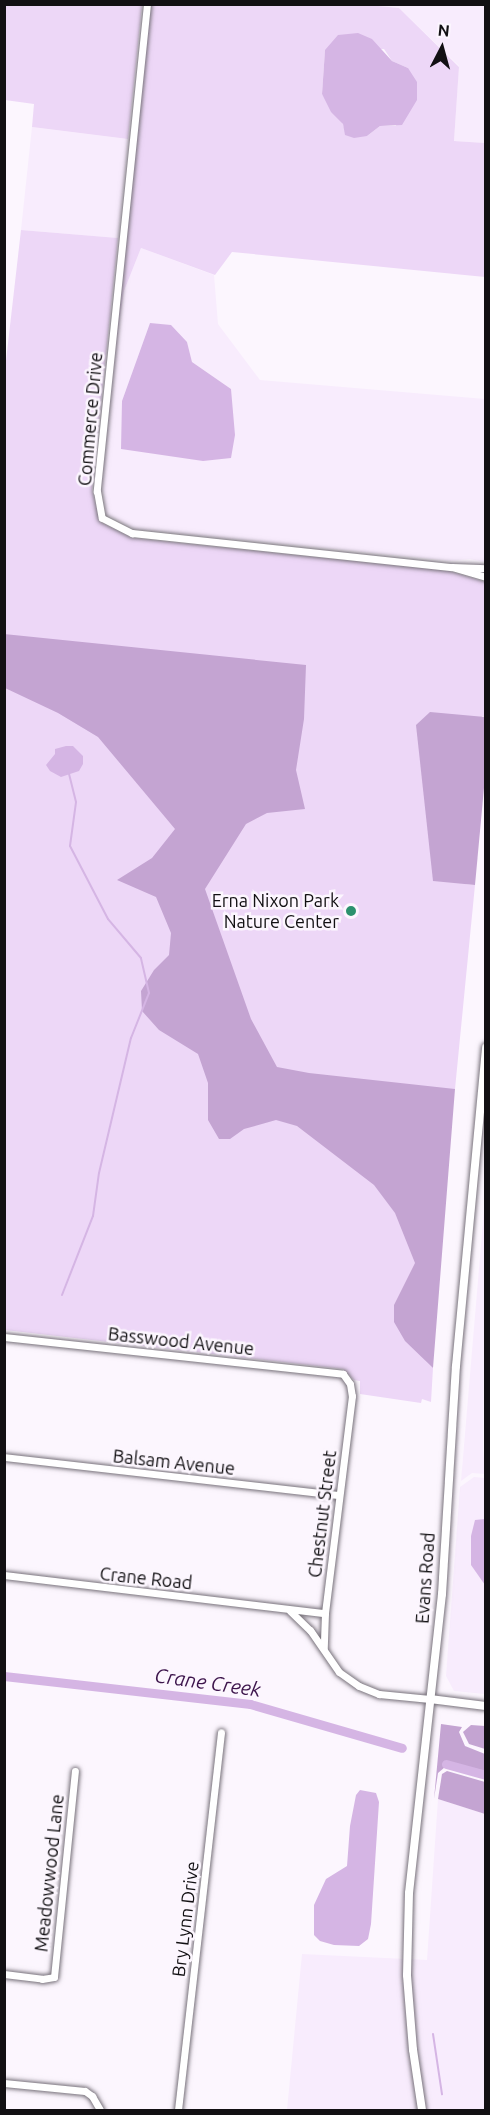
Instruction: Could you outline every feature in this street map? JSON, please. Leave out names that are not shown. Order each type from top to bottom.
[{"type":"street","name":"Commerce Drive","points":[[147,4],[97,491],[102,518],[132,533],[453,567],[486,568]]},
{"type":"street","name":"Commerce Drive","points":[[453,567],[486,578]]},
{"type":"street","name":"Evans Road","points":[[422,2110],[410,2028],[407,1946],[413,1845],[442,1594],[457,1349],[486,1047]]},
{"type":"street","name":"Basswood Avenue","points":[[4,1337],[343,1374],[350,1384]]},
{"type":"street","name":"Chestnut Street","points":[[324,1648],[325,1612],[351,1396],[350,1384]]},
{"type":"street","name":"Balsam Avenue","points":[[4,1457],[339,1495]]},
{"type":"street","name":"Crane Road","points":[[4,1575],[325,1612]]},
{"type":"street","points":[[285,1608],[296,1614],[324,1648],[339,1672],[359,1686],[379,1694],[486,1706]]},
{"type":"street","name":"Bry Lynn Drive","points":[[178,2110],[221,1732]]},
{"type":"street","name":"Meadowwood Lane","points":[[4,1974],[42,1979],[54,1977],[75,1771]]},
{"type":"street","points":[[4,2083],[86,2091],[92,2096],[100,2110]]},
{"type":"shaded area","points":[[5,4],[142,5],[128,139],[32,127],[34,104],[5,100]]},
{"type":"shaded area","points":[[357,4],[399,8],[459,67],[454,141],[485,143],[485,277],[232,252],[215,275],[141,248],[124,291],[115,352],[150,5]],"holes":[[[384,49],[392,61],[408,68],[396,126],[380,126],[367,136],[346,135],[343,124],[322,94],[325,50]]]},
{"type":"shaded area","points":[[357,5],[485,5],[485,143],[454,141],[459,66],[399,8]]},
{"type":"shaded area","points":[[358,33],[372,39],[392,61],[408,68],[417,82],[417,100],[402,125],[380,126],[367,136],[354,138],[345,135],[343,124],[331,112],[322,94],[325,50],[338,35]]},
{"type":"shaded area","points":[[32,127],[128,139],[118,238],[21,230]]},
{"type":"shaded area","points":[[21,230],[118,238],[92,490],[100,522],[132,538],[449,571],[485,582],[486,717],[482,716],[465,884],[475,885],[455,1089],[445,1089],[425,1360],[433,1368],[431,1402],[422,1399],[421,1403],[360,1394],[360,1381],[354,1380],[343,1369],[5,1330],[4,378]]},
{"type":"shaded area","points":[[141,248],[214,275],[218,324],[260,380],[485,399],[485,562],[470,559],[450,561],[135,529],[106,514],[102,481],[115,352],[124,291]],"holes":[[[150,323],[187,342],[192,362],[231,389],[122,401]]]},
{"type":"shaded area","points":[[150,323],[171,325],[187,342],[192,362],[231,389],[235,435],[231,458],[203,461],[121,449],[122,401]]},
{"type":"shaded area","points":[[4,634],[306,665],[304,719],[296,770],[305,809],[267,813],[246,824],[205,889],[251,1019],[277,1067],[309,1073],[455,1089],[433,1368],[405,1341],[394,1322],[394,1305],[415,1263],[395,1213],[374,1185],[297,1126],[276,1120],[244,1129],[230,1139],[219,1139],[208,1120],[208,1083],[198,1054],[159,1030],[142,1011],[141,991],[154,970],[169,955],[171,933],[156,897],[117,880],[152,858],[175,829],[98,737],[58,713],[5,688]]},
{"type":"shaded area","points":[[430,712],[485,717],[485,777],[475,885],[433,881],[416,725]]},
{"type":"shaded area","points":[[73,746],[83,756],[83,764],[79,771],[61,777],[50,771],[46,765],[55,754],[55,749]]},
{"type":"shaded area","points":[[485,1198],[483,1449],[485,1474],[472,1473],[461,1481]]},
{"type":"shaded area","points":[[474,1477],[485,1478],[485,1694],[454,1691],[446,1676],[460,1487]]},
{"type":"shaded area","points":[[486,1519],[485,1585],[471,1565],[471,1536],[475,1520]]},
{"type":"shaded area","points":[[441,1724],[462,1727],[459,1732],[465,1746],[485,1754],[485,1778],[445,1767],[438,1773],[434,1799]]},
{"type":"shaded area","points":[[471,1725],[485,1726],[485,1749],[469,1744],[463,1732]]},
{"type":"shaded area","points":[[447,1771],[485,1782],[485,1814],[438,1799],[442,1774]]},
{"type":"shaded area","points":[[360,1790],[376,1793],[379,1802],[371,1924],[368,1939],[359,1946],[334,1945],[320,1941],[314,1935],[314,1905],[326,1879],[347,1866],[350,1826],[356,1795]]},
{"type":"shaded area","points":[[438,1799],[485,1814],[485,2110],[287,2110],[302,1954],[427,1960]]},
{"type":"waterway","points":[[62,1295],[93,1216],[99,1173],[131,1038],[149,993],[141,958],[108,919],[70,846],[76,802],[69,774]]},
{"type":"waterway","name":"Crane Creek","points":[[4,1676],[250,1704],[402,1748]]},
{"type":"waterway","name":"Crane Creek","points":[[446,1764],[486,1775]]},
{"type":"waterway","points":[[433,2034],[442,2094]]},
{"type":"place","name":"Erna Nixon Park Nature Center","points":[[351,911]]}]
